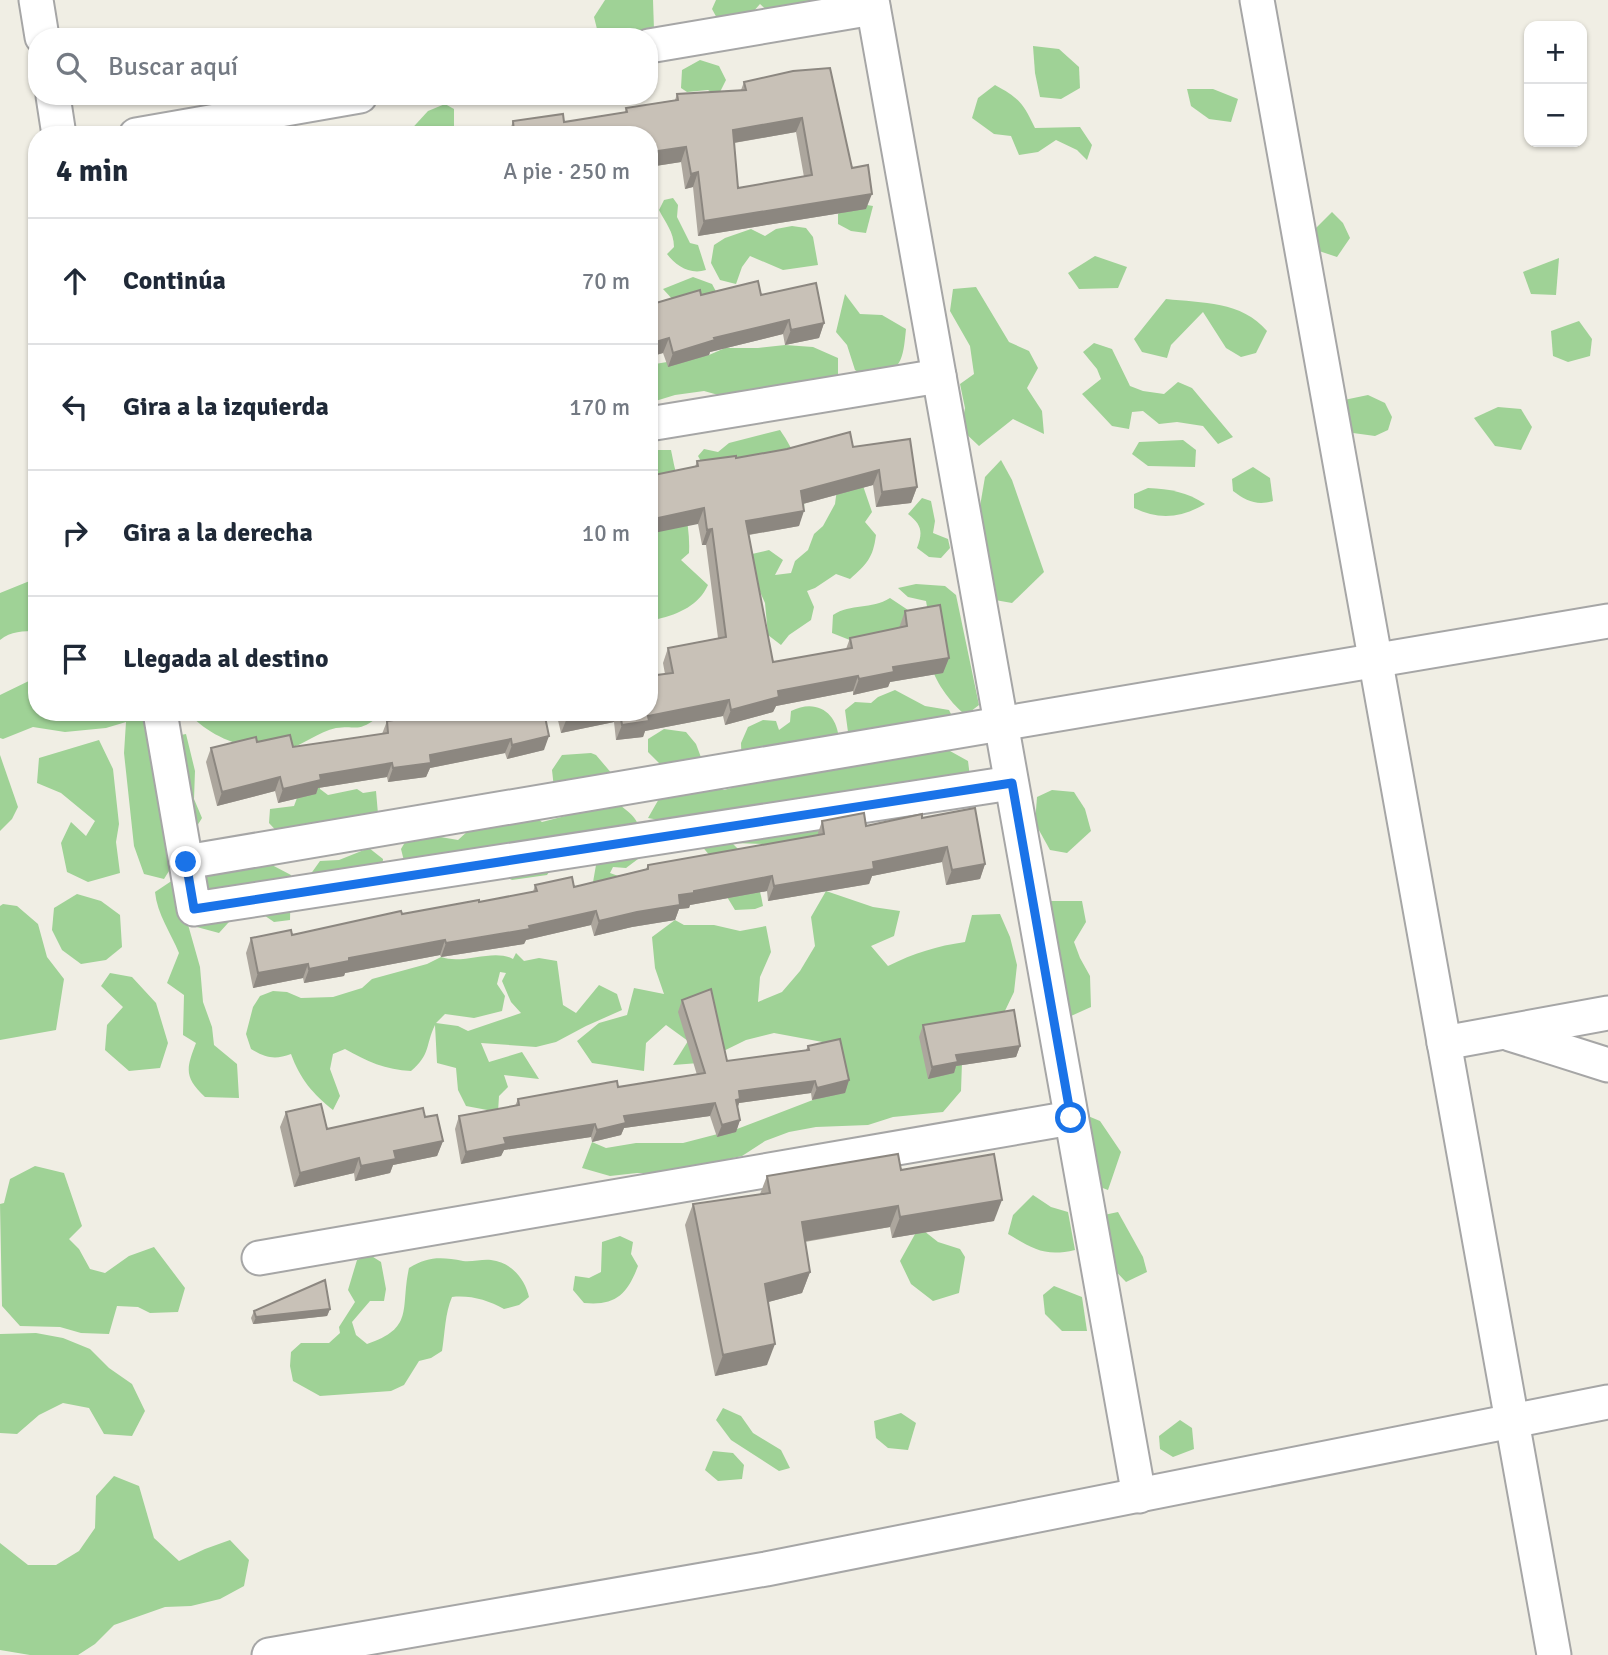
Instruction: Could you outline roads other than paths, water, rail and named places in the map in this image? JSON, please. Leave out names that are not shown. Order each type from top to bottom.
[{"type":"street","points":[[36,0],[41,28]]},
{"type":"street","points":[[1257,0],[1554,1655]]},
{"type":"street","points":[[658,45],[873,4],[1139,1496]]},
{"type":"street","points":[[54,105],[58,126]]},
{"type":"street","points":[[188,126],[308,105]]},
{"type":"street","points":[[658,423],[939,376]]},
{"type":"street","points":[[186,862],[1608,621]]},
{"type":"street","points":[[162,721],[194,909],[1012,783]]},
{"type":"street","points":[[1444,1043],[1608,1013]]},
{"type":"street","points":[[1505,1032],[1608,1065]]},
{"type":"street","points":[[259,1258],[1071,1118]]},
{"type":"street","points":[[270,1655],[766,1569],[1608,1402]]}]
